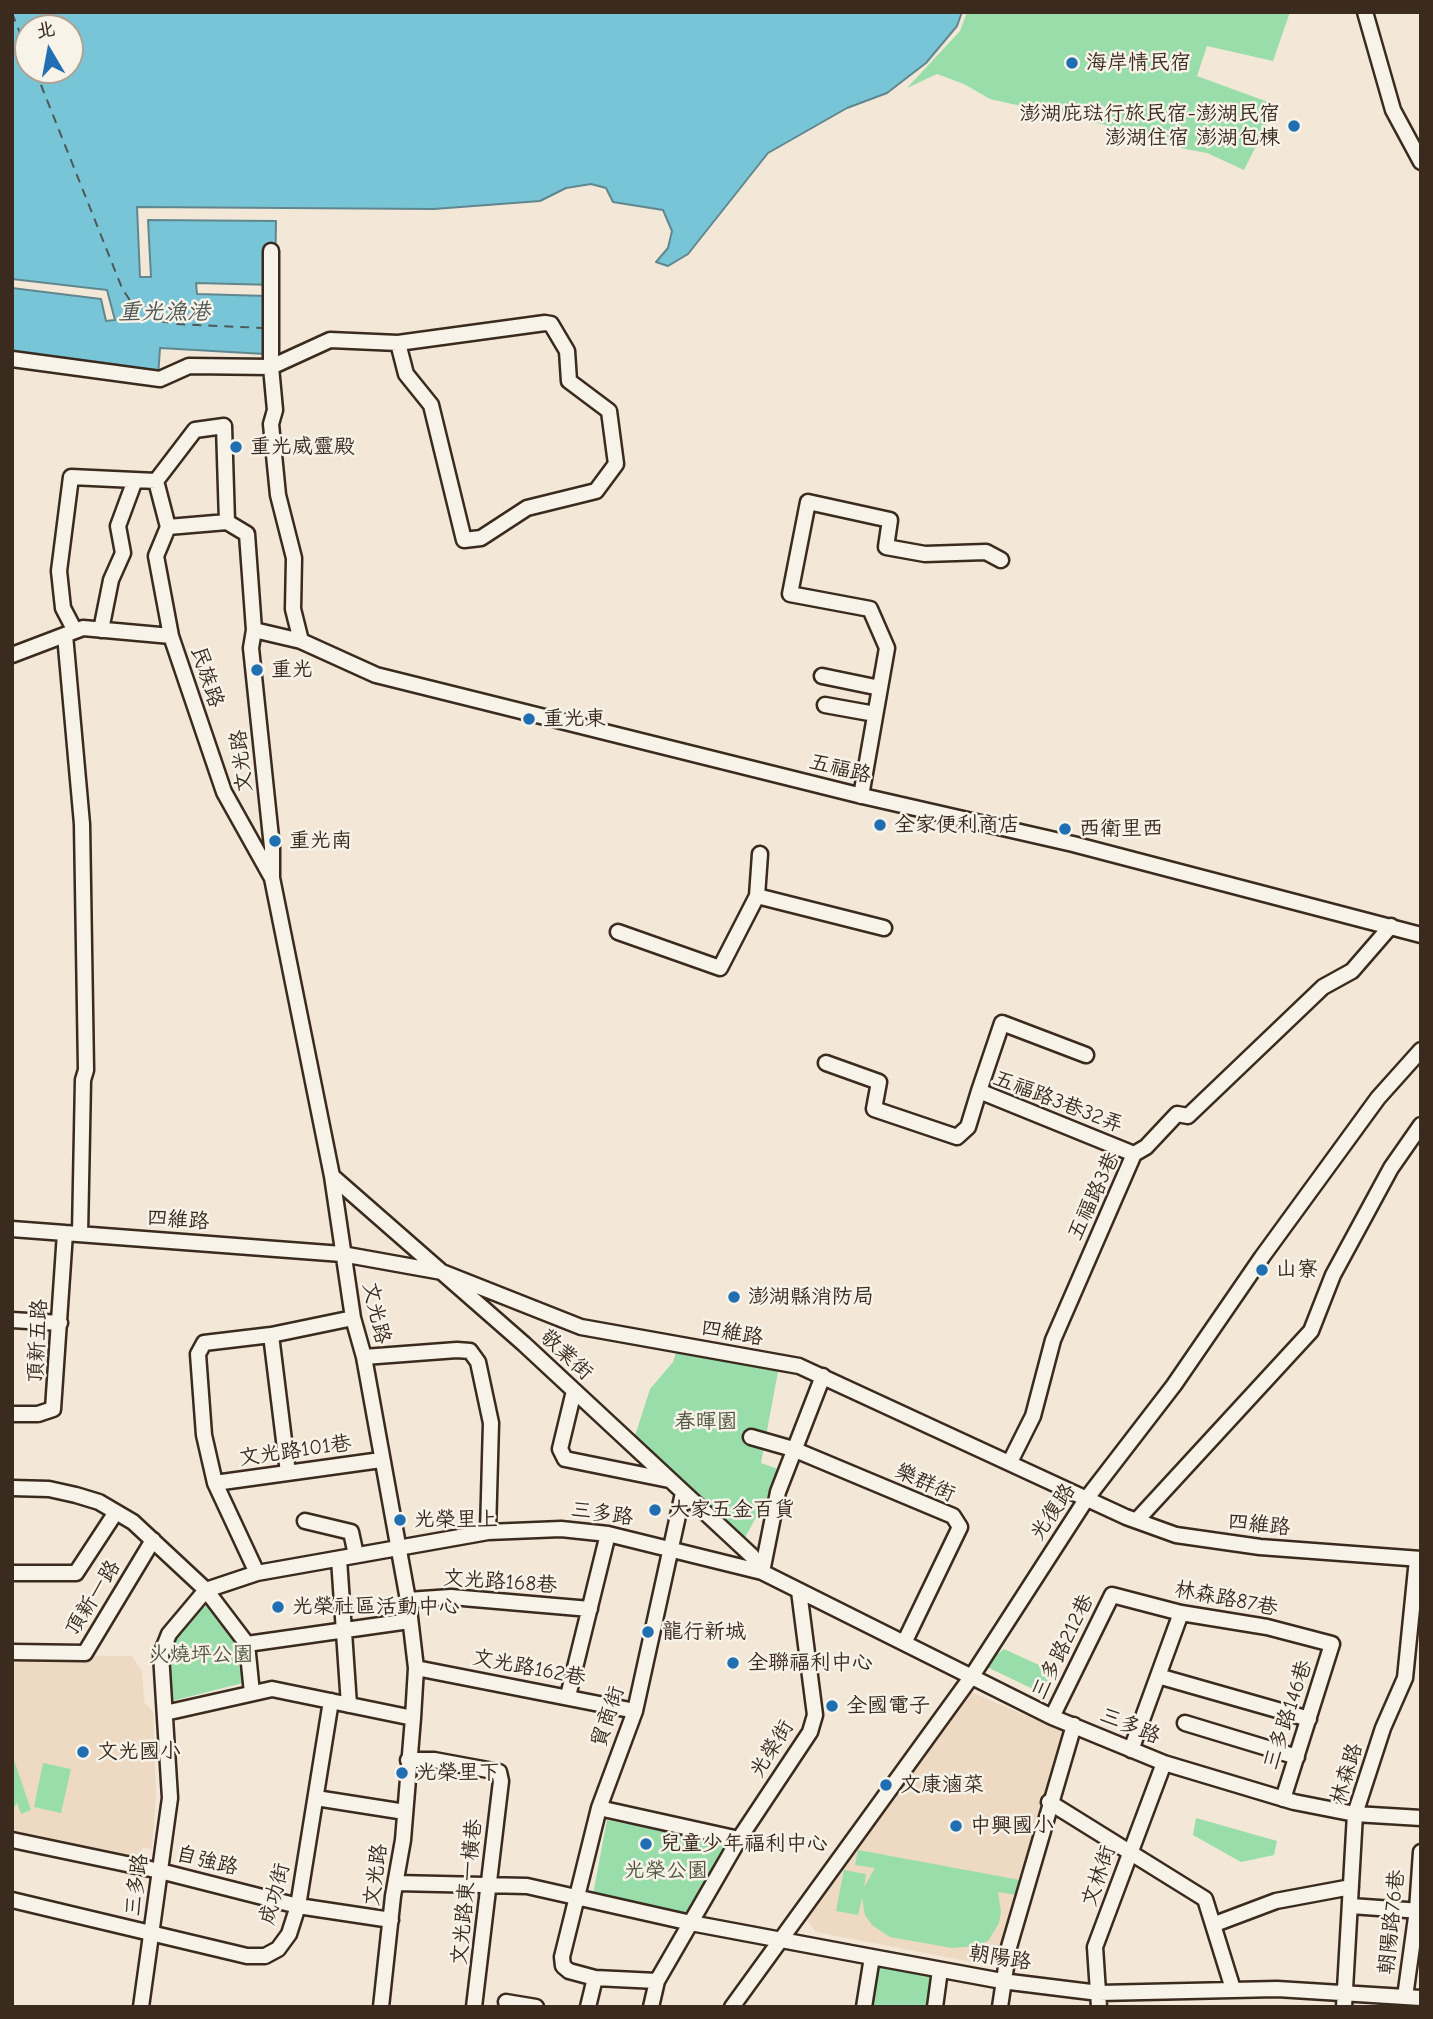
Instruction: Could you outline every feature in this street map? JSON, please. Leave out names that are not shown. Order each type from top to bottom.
[{"type":"street","points":[[1365,12],[1393,110],[1421,162]]},
{"type":"street","points":[[271,251],[271,367],[275,410],[271,424],[278,495],[294,558],[293,609],[301,641]]},
{"type":"street","points":[[12,359],[160,379],[189,366],[271,367],[330,340],[398,343],[551,324],[567,351],[569,382],[609,411],[616,464],[596,491],[527,508],[481,538],[464,540],[431,405],[406,374],[398,343]]},
{"type":"street","points":[[156,481],[195,430],[224,426],[228,522],[168,527]]},
{"type":"street","name":"頂新五路","points":[[12,1414],[38,1414],[53,1409],[86,1070],[82,824],[70,633],[62,608],[59,571],[71,477],[135,480]]},
{"type":"street","points":[[101,630],[111,580],[123,553],[118,526],[135,480],[156,481]]},
{"type":"street","points":[[156,481],[168,527],[156,556],[172,636]]},
{"type":"street","points":[[861,796],[887,648],[870,609],[790,594],[808,502],[890,520],[886,547],[925,554],[986,552],[1001,560]]},
{"type":"street","name":"文光路","points":[[228,522],[247,534],[254,630],[251,648],[272,878],[332,1176],[353,1318],[364,1357],[408,1600],[408,1621],[416,1668],[405,1812],[381,2007]]},
{"type":"street","name":"民族路","points":[[12,655],[83,628],[172,636],[224,792],[272,878]]},
{"type":"street","name":"五福路","points":[[254,630],[301,641],[376,676],[861,796],[1073,844],[1421,935]]},
{"type":"street","points":[[822,676],[880,688]]},
{"type":"street","points":[[825,705],[875,714]]},
{"type":"street","points":[[618,932],[720,968],[757,896],[760,854]]},
{"type":"street","points":[[757,896],[884,929]]},
{"type":"street","name":"五福路3巷","points":[[1010,1462],[1033,1416],[1053,1340],[1134,1154],[1146,1147],[1177,1114],[1188,1116],[1323,987],[1352,971],[1391,926]]},
{"type":"street","points":[[979,1091],[1002,1023],[1086,1055]]},
{"type":"street","name":"光復路","points":[[732,2007],[780,1937],[972,1676],[1087,1498],[1174,1385],[1262,1257],[1378,1098],[1421,1050]]},
{"type":"street","name":"五福路3巷32弄","points":[[826,1063],[879,1082],[874,1109],[957,1137],[968,1127],[979,1091],[1134,1154]]},
{"type":"street","points":[[1137,1520],[1311,1331],[1333,1275],[1391,1168],[1421,1125]]},
{"type":"street","name":"敬業街","points":[[332,1176],[574,1391],[752,1556],[762,1572]]},
{"type":"street","name":"四維路","points":[[12,1229],[342,1254],[442,1272],[581,1327],[799,1366],[1087,1498],[1176,1535],[1419,1559]]},
{"type":"street","points":[[257,1573],[215,1483],[204,1435],[198,1354],[204,1343],[271,1335],[353,1318]]},
{"type":"street","points":[[12,1320],[60,1323]]},
{"type":"street","points":[[271,1335],[288,1473]]},
{"type":"street","points":[[364,1357],[470,1351],[478,1362],[491,1423],[488,1532]]},
{"type":"street","points":[[762,1572],[778,1492],[823,1376]]},
{"type":"street","points":[[574,1391],[560,1449],[565,1459],[670,1480]]},
{"type":"street","name":"樂群街","points":[[751,1437],[793,1449],[953,1517],[960,1527],[905,1641]]},
{"type":"street","name":"文光路101巷","points":[[215,1483],[381,1460]]},
{"type":"street","points":[[12,1488],[49,1489],[76,1495],[99,1502],[133,1522],[206,1590],[247,1644],[252,1693]]},
{"type":"street","name":"貿商街","points":[[595,1978],[569,1971],[563,1966],[562,1957],[579,1898],[599,1808],[635,1711],[683,1493]]},
{"type":"street","points":[[12,1573],[76,1573],[116,1512]]},
{"type":"street","points":[[305,1521],[351,1532],[356,1555]]},
{"type":"street","name":"三多路","points":[[141,2007],[170,1798],[161,1654],[169,1634],[206,1590],[257,1573],[488,1532],[561,1529],[608,1534],[762,1572],[905,1641],[1052,1717],[1164,1763],[1283,1799],[1355,1814],[1421,1818]]},
{"type":"street","points":[[568,1696],[608,1534]]},
{"type":"street","name":"頂新一路","points":[[12,1652],[85,1653],[153,1540]]},
{"type":"street","points":[[340,1559],[347,1632],[349,1705]]},
{"type":"street","name":"林森路","points":[[1344,2007],[1355,1814],[1383,1728],[1415,1657],[1419,1559]]},
{"type":"street","name":"光榮街","points":[[652,2007],[657,1981],[739,1839],[810,1732],[815,1715],[799,1591]]},
{"type":"street","name":"林森路87巷","points":[[1112,1595],[1181,1613],[1267,1628],[1332,1644]]},
{"type":"street","name":"三多路212巷","points":[[1052,1717],[1112,1595]]},
{"type":"street","name":"文光路168巷","points":[[408,1600],[451,1597],[590,1609]]},
{"type":"street","points":[[1130,1750],[1181,1613]]},
{"type":"street","points":[[247,1644],[347,1632],[408,1621]]},
{"type":"street","name":"三多路146巷","points":[[1283,1799],[1332,1644]]},
{"type":"street","name":"文光路162巷","points":[[416,1668],[635,1711]]},
{"type":"street","points":[[1158,1676],[1308,1719]]},
{"type":"street","points":[[165,1713],[272,1689],[413,1718]]},
{"type":"street","name":"成功街","points":[[12,1900],[247,1956],[265,1956],[278,1949],[289,1934],[298,1906],[331,1701]]},
{"type":"street","points":[[1185,1723],[1297,1757]]},
{"type":"street","points":[[1000,2007],[1002,1981],[1049,1802],[1073,1725]]},
{"type":"street","name":"文光路東一橫巷","points":[[408,1760],[434,1760],[499,1772],[501,1781],[474,2007]]},
{"type":"street","name":"文林街","points":[[1099,2000],[1095,1947],[1129,1850],[1164,1763]]},
{"type":"street","points":[[316,1798],[405,1812]]},
{"type":"street","points":[[1049,1802],[1205,1899],[1233,1989]]},
{"type":"street","points":[[599,1808],[739,1839]]},
{"type":"street","name":"自強路","points":[[12,1840],[160,1871],[298,1906],[391,1920]]},
{"type":"street","name":"朝陽路76巷","points":[[1405,1997],[1419,1910],[1421,1852]]},
{"type":"street","points":[[396,1882],[488,1888],[527,1886],[579,1898]]},
{"type":"street","points":[[1214,1924],[1276,1901],[1351,1887]]},
{"type":"street","name":"朝陽路","points":[[579,1898],[691,1923],[780,1937],[1099,2000],[1233,1989],[1345,1991],[1421,1998]]},
{"type":"street","points":[[1351,1906],[1419,1910]]},
{"type":"street","points":[[864,2007],[872,1957]]},
{"type":"street","points":[[938,2006],[940,1970]]},
{"type":"street","points":[[589,2007],[595,1978],[657,1981]]},
{"type":"street","points":[[506,2003],[536,2007]]},
{"type":"shaded area","name":"文光國小","points":[[12,1655],[132,1656],[142,1671],[144,1702],[153,1712],[156,1793],[152,1849],[143,1848],[134,1858],[12,1833]]},
{"type":"shaded area","name":"中興國小","points":[[969,1691],[1066,1733],[1000,1961],[993,1966],[816,1932],[806,1919]]},
{"type":"green space","points":[[967,12],[1290,12],[1273,61],[1207,46],[1197,76],[1268,102],[1266,126],[1244,170],[1207,153],[1165,145],[1123,129],[990,99],[964,84],[937,74],[907,88],[960,31]]},
{"type":"green space","name":"春暉園","points":[[678,1347],[779,1366],[761,1463],[778,1469],[780,1473],[741,1545],[634,1439],[650,1389],[673,1362]]},
{"type":"green space","name":"火燒坪公園","points":[[212,1602],[233,1638],[243,1683],[168,1702],[169,1638],[193,1615]]},
{"type":"green space","points":[[1004,1649],[1052,1671],[1041,1693],[983,1665]]},
{"type":"green space","points":[[12,1754],[31,1810],[21,1814],[17,1803],[12,1810]]},
{"type":"green space","points":[[43,1763],[71,1769],[61,1813],[34,1807]]},
{"type":"green space","points":[[1196,1818],[1277,1841],[1274,1855],[1241,1862],[1193,1835]]},
{"type":"green space","name":"光榮公園","points":[[607,1820],[733,1845],[687,1914],[593,1894]]},
{"type":"green space","points":[[858,1850],[1020,1880],[1017,1895],[998,1892],[1001,1912],[999,1923],[988,1941],[976,1946],[952,1948],[890,1937],[872,1925],[865,1915],[862,1898],[858,1915],[836,1911],[844,1870],[866,1874],[864,1887],[875,1868],[855,1865]]},
{"type":"green space","points":[[878,1963],[936,1973],[931,2007],[870,2007]]},
{"type":"water","name":"重光漁港","points":[[12,12],[962,12],[957,26],[926,63],[887,93],[847,108],[768,153],[688,254],[668,266],[656,262],[668,248],[672,231],[663,210],[613,202],[606,188],[591,184],[566,188],[540,201],[434,209],[137,207],[140,277],[151,277],[148,220],[276,221],[275,285],[196,283],[197,294],[267,296],[265,354],[160,348],[158,377],[12,353],[12,288],[101,299],[106,321],[115,320],[107,290],[12,279]]},
{"type":"ferry route","points":[[12,13],[14,18]]},
{"type":"ferry route","points":[[41,84],[122,288],[136,310],[155,320],[175,324],[263,328]]},
{"type":"place","name":"海岸情民宿","points":[[1072,63]]},
{"type":"place","name":"澎湖庇琺行旅民宿-澎湖民宿 澎湖住宿 澎湖包棟","points":[[1294,126]]},
{"type":"place","name":"重光威靈殿","points":[[236,447]]},
{"type":"place","name":"重光","points":[[257,670]]},
{"type":"place","name":"重光東","points":[[529,719]]},
{"type":"place","name":"全家便利商店","points":[[880,825]]},
{"type":"place","name":"西衛里西","points":[[1065,829]]},
{"type":"place","name":"重光南","points":[[275,841]]},
{"type":"place","name":"山寮","points":[[1262,1270]]},
{"type":"place","name":"澎湖縣消防局","points":[[734,1297]]},
{"type":"place","name":"大家五金百貨","points":[[655,1510]]},
{"type":"place","name":"光榮里上","points":[[400,1520]]},
{"type":"place","name":"光榮社區活動中心","points":[[278,1607]]},
{"type":"place","name":"龍行新城","points":[[648,1632]]},
{"type":"place","name":"全聯福利中心","points":[[733,1663]]},
{"type":"place","name":"全國電子","points":[[832,1706]]},
{"type":"place","name":"文光國小","points":[[83,1752]]},
{"type":"place","name":"光榮里下","points":[[402,1773]]},
{"type":"place","name":"文康滷菜","points":[[886,1785]]},
{"type":"place","name":"中興國小","points":[[956,1826]]},
{"type":"place","name":"兒童少年福利中心","points":[[646,1844]]}]
